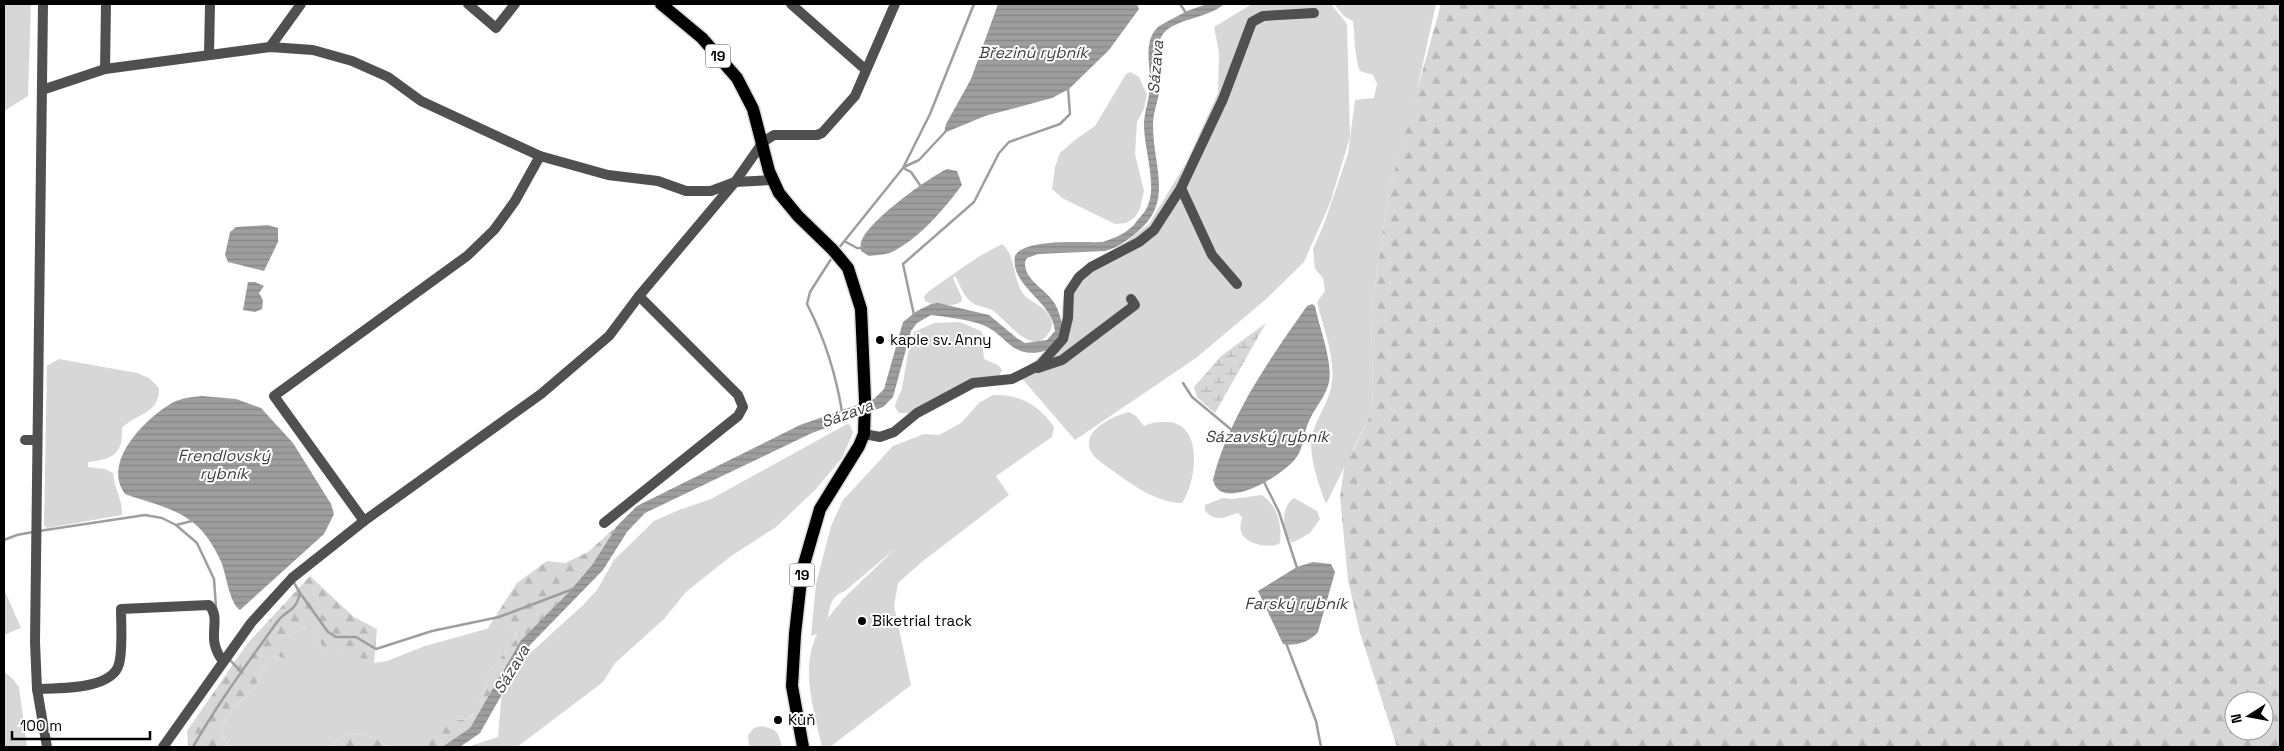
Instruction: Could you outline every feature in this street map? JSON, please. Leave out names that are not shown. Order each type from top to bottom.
[{"type":"main road","name":"19","points":[[661,4],[702,38],[737,78],[753,109],[772,180],[779,193],[798,216],[836,253],[848,268],[861,309],[865,400],[864,434],[859,446],[820,509],[802,571],[795,634],[792,686],[803,747]]},
{"type":"street","points":[[43,4],[35,642],[37,689],[47,747]]},
{"type":"street","points":[[105,69],[106,4]]},
{"type":"street","points":[[209,55],[210,4]]},
{"type":"street","points":[[270,47],[301,4]]},
{"type":"street","points":[[468,4],[496,28],[515,4]]},
{"type":"street","points":[[791,4],[866,70]]},
{"type":"street","points":[[163,747],[251,624],[292,578],[364,521],[541,394],[609,336],[638,296],[735,182],[763,142],[774,135],[817,135],[822,133],[855,96],[895,4]]},
{"type":"street","points":[[1032,370],[1040,365],[1063,340],[1068,318],[1069,292],[1079,278],[1091,268],[1139,242],[1154,230],[1181,188],[1224,99],[1252,22],[1263,16],[1314,12]]},
{"type":"street","points":[[42,90],[105,69],[270,47],[313,50],[352,61],[388,78],[421,100],[540,156],[608,175],[658,181],[686,191],[711,191],[735,182],[772,180]]},
{"type":"street","points":[[364,521],[274,396],[467,256],[494,230],[516,201],[540,156]]},
{"type":"street","points":[[1181,188],[1212,255],[1237,284]]},
{"type":"street","points":[[604,523],[738,416],[743,407],[738,396],[638,296]]},
{"type":"street","points":[[864,434],[880,437],[894,432],[917,413],[973,383],[1012,379],[1062,360],[1135,305],[1131,299]]},
{"type":"street","points":[[25,440],[37,440]]},
{"type":"street","points":[[37,689],[95,684],[107,678],[119,665],[121,608],[209,605],[215,616],[212,641],[215,652],[223,661]]},
{"type":"green space","points":[[4,4],[31,4],[28,96],[4,111]]},
{"type":"green space","points":[[1252,4],[1331,4],[1347,24],[1350,137],[1330,203],[1304,262],[1265,300],[1196,358],[1075,440],[1018,374],[1037,359],[1060,336],[1063,299],[1078,271],[1122,245],[1149,224],[1186,163],[1218,93],[1219,52],[1214,27]]},
{"type":"green space","points":[[1334,4],[1436,4],[1414,104],[1389,191],[1371,313],[1373,392],[1369,418],[1326,504],[1315,470],[1311,444],[1314,429],[1331,389],[1332,362],[1317,302],[1325,291],[1323,278],[1315,269],[1313,249],[1324,224],[1348,154],[1355,100],[1374,98],[1377,84],[1373,75],[1360,71],[1353,21],[1344,16]]},
{"type":"green space","points":[[1441,4],[2280,4],[2280,747],[1397,747],[1360,633],[1348,580],[1340,497],[1345,462],[1354,449],[1369,418],[1373,392],[1371,313],[1389,191]]},
{"type":"green space","points":[[1130,72],[1139,77],[1147,95],[1144,109],[1137,122],[1135,154],[1144,191],[1140,208],[1135,217],[1126,223],[1115,224],[1062,198],[1052,189],[1055,167],[1060,153],[1095,126],[1126,74]]},
{"type":"green space","points":[[1002,244],[1012,260],[1022,292],[1028,299],[1044,309],[1051,319],[1050,330],[1042,340],[1034,342],[1027,339],[992,310],[970,302],[955,276],[953,278],[962,298],[961,302],[943,306],[925,301],[924,296],[929,291],[978,257]]},
{"type":"green space","points":[[960,322],[981,331],[987,343],[983,350],[984,359],[998,365],[1002,370],[999,376],[934,400],[909,413],[899,413],[895,407],[902,388],[914,332],[934,323]]},
{"type":"green space","points":[[1266,323],[1215,413],[1197,397],[1194,387],[1221,356]]},
{"type":"green space","points":[[59,359],[137,373],[149,378],[159,388],[158,397],[152,408],[122,428],[121,444],[115,454],[104,459],[88,462],[88,467],[105,469],[113,473],[122,515],[47,528],[44,525],[47,366]]},
{"type":"green space","points":[[993,395],[1012,396],[1028,402],[1042,413],[1054,427],[1052,437],[996,476],[1009,495],[923,561],[898,583],[894,606],[911,685],[830,747],[822,747],[812,704],[809,662],[817,634],[811,636],[816,584],[831,526],[843,500],[893,446],[924,434],[939,435],[961,423],[979,403]],"holes":[[[896,548],[843,599],[828,618],[834,598]]]},
{"type":"green space","points":[[1129,412],[1136,416],[1144,426],[1155,422],[1167,422],[1179,425],[1187,432],[1192,443],[1194,468],[1187,494],[1182,503],[1164,500],[1140,489],[1100,462],[1091,451],[1089,443],[1096,429],[1112,418]]},
{"type":"green space","points":[[847,424],[850,425],[853,433],[842,458],[815,490],[776,527],[731,556],[686,592],[664,619],[615,663],[603,682],[517,747],[467,747],[498,737],[502,690],[515,667],[583,605],[597,590],[614,560],[654,521],[711,499]]},
{"type":"green space","points":[[1262,495],[1272,505],[1278,516],[1280,543],[1276,545],[1260,545],[1245,538],[1240,525],[1242,517],[1238,513],[1217,518],[1205,511],[1205,505],[1223,498],[1232,499]]},
{"type":"green space","points":[[1294,498],[1317,511],[1320,519],[1310,533],[1292,543],[1286,532],[1284,519],[1286,507]]},
{"type":"green space","points":[[617,526],[592,565],[569,592],[521,640],[470,728],[442,747],[413,747],[442,722],[468,719],[473,715],[480,703],[491,670],[515,640],[516,634],[510,624],[488,628],[517,583],[547,561],[565,563],[588,552]]},
{"type":"green space","points":[[310,576],[354,617],[377,629],[374,663],[346,652],[328,652],[323,649],[316,631],[309,628],[300,629],[290,636],[288,659],[277,656],[269,658],[255,687],[223,724],[224,740],[232,747],[188,747],[187,731],[247,644]]},
{"type":"green space","points":[[4,589],[21,628],[4,635]]},
{"type":"green space","points":[[504,624],[510,624],[513,628],[515,640],[491,670],[477,710],[468,719],[456,720],[413,747],[388,747],[374,737],[358,734],[343,736],[331,747],[232,747],[224,739],[222,731],[228,715],[255,687],[269,658],[277,656],[285,658],[290,636],[300,629],[309,628],[316,631],[323,649],[350,652],[374,663],[387,661],[425,646]]},
{"type":"green space","points":[[4,672],[19,687],[27,747],[4,747]]},
{"type":"green space","points":[[761,726],[771,728],[776,732],[782,747],[749,747],[748,735],[754,728]]},
{"type":"green space","points":[[358,734],[374,737],[388,747],[331,747],[343,736]]},
{"type":"water","name":"Březinů rybník","points":[[998,4],[1137,4],[1139,9],[1109,50],[1069,89],[1052,98],[985,116],[944,133],[946,124],[971,79]]},
{"type":"water","name":"Sázava","points":[[1207,4],[1224,4],[1218,9],[1175,25],[1168,29],[1160,39],[1158,57],[1160,86],[1153,125],[1159,184],[1155,210],[1147,222],[1128,240],[1109,250],[1038,254],[1027,258],[1025,262],[1031,279],[1053,301],[1061,320],[1063,332],[1048,350],[1035,353],[1025,352],[1010,345],[989,328],[962,319],[931,315],[917,323],[911,331],[893,397],[883,407],[812,433],[645,513],[627,532],[603,570],[530,645],[505,683],[501,696],[480,733],[460,747],[442,747],[470,728],[521,640],[569,592],[592,565],[617,526],[637,506],[800,425],[874,399],[884,389],[903,322],[917,311],[931,304],[938,303],[989,315],[1025,343],[1047,340],[1055,331],[1052,320],[1019,276],[1015,267],[1015,256],[1021,250],[1041,244],[1102,242],[1117,236],[1134,225],[1148,205],[1151,187],[1144,125],[1150,86],[1148,52],[1151,38],[1159,26],[1187,11]]},
{"type":"water","points":[[947,169],[957,171],[962,185],[922,231],[889,253],[869,256],[861,251],[861,244],[865,234],[873,224],[912,191]]},
{"type":"water","points":[[268,225],[278,228],[278,242],[264,271],[228,262],[225,255],[230,232],[236,227]]},
{"type":"water","points":[[248,282],[255,282],[264,286],[259,293],[263,300],[262,309],[255,312],[243,310]]},
{"type":"water","name":"Sázavský rybník","points":[[1312,304],[1315,306],[1330,374],[1326,392],[1308,423],[1298,455],[1282,471],[1255,487],[1241,492],[1228,493],[1219,490],[1213,480],[1229,434],[1240,411],[1279,346],[1307,306]]},
{"type":"water","name":"Frendlovský rybník","points":[[202,396],[236,399],[261,408],[293,443],[331,504],[334,514],[324,534],[240,610],[231,596],[218,555],[202,531],[194,523],[176,512],[125,494],[119,482],[119,468],[122,455],[139,430],[150,419],[172,403]]},
{"type":"water","name":"Farský rybník","points":[[1313,562],[1331,564],[1335,572],[1318,632],[1302,642],[1293,645],[1283,644],[1258,591],[1297,567]]},
{"type":"waterway","points":[[838,249],[903,168],[930,114],[974,4]]},
{"type":"waterway","points":[[1180,4],[1186,13]]},
{"type":"waterway","points":[[914,315],[903,264],[974,202],[999,153],[1009,142],[1060,124],[1070,114],[1068,88]]},
{"type":"waterway","points":[[904,167],[919,160],[947,130]]},
{"type":"waterway","points":[[903,168],[911,172],[922,188]]},
{"type":"waterway","points":[[846,242],[857,248],[863,248]]},
{"type":"waterway","name":"Sázava","points":[[833,256],[810,292],[807,304],[829,357],[837,384],[842,412]]},
{"type":"waterway","points":[[1183,383],[1192,397],[1233,431]]},
{"type":"waterway","points":[[1263,480],[1279,512],[1298,571]]},
{"type":"waterway","points":[[39,531],[145,515],[162,518],[176,525],[197,543],[214,579],[216,608]]},
{"type":"waterway","points":[[176,525],[192,521]]},
{"type":"waterway","points":[[4,540],[33,532]]},
{"type":"waterway","points":[[293,581],[300,593]]},
{"type":"waterway","points":[[193,747],[233,684],[277,622],[296,604],[300,593],[328,632],[336,637],[356,637],[376,649],[432,631],[499,617],[573,589]]},
{"type":"waterway","points":[[1286,643],[1316,721],[1321,747]]},
{"type":"waterway","points":[[229,659],[242,673]]},
{"type":"place","name":"kaple sv. Anny","points":[[880,340]]},
{"type":"place","name":"Biketrial track","points":[[862,621]]},
{"type":"place","name":"Kůň","points":[[778,720]]}]
